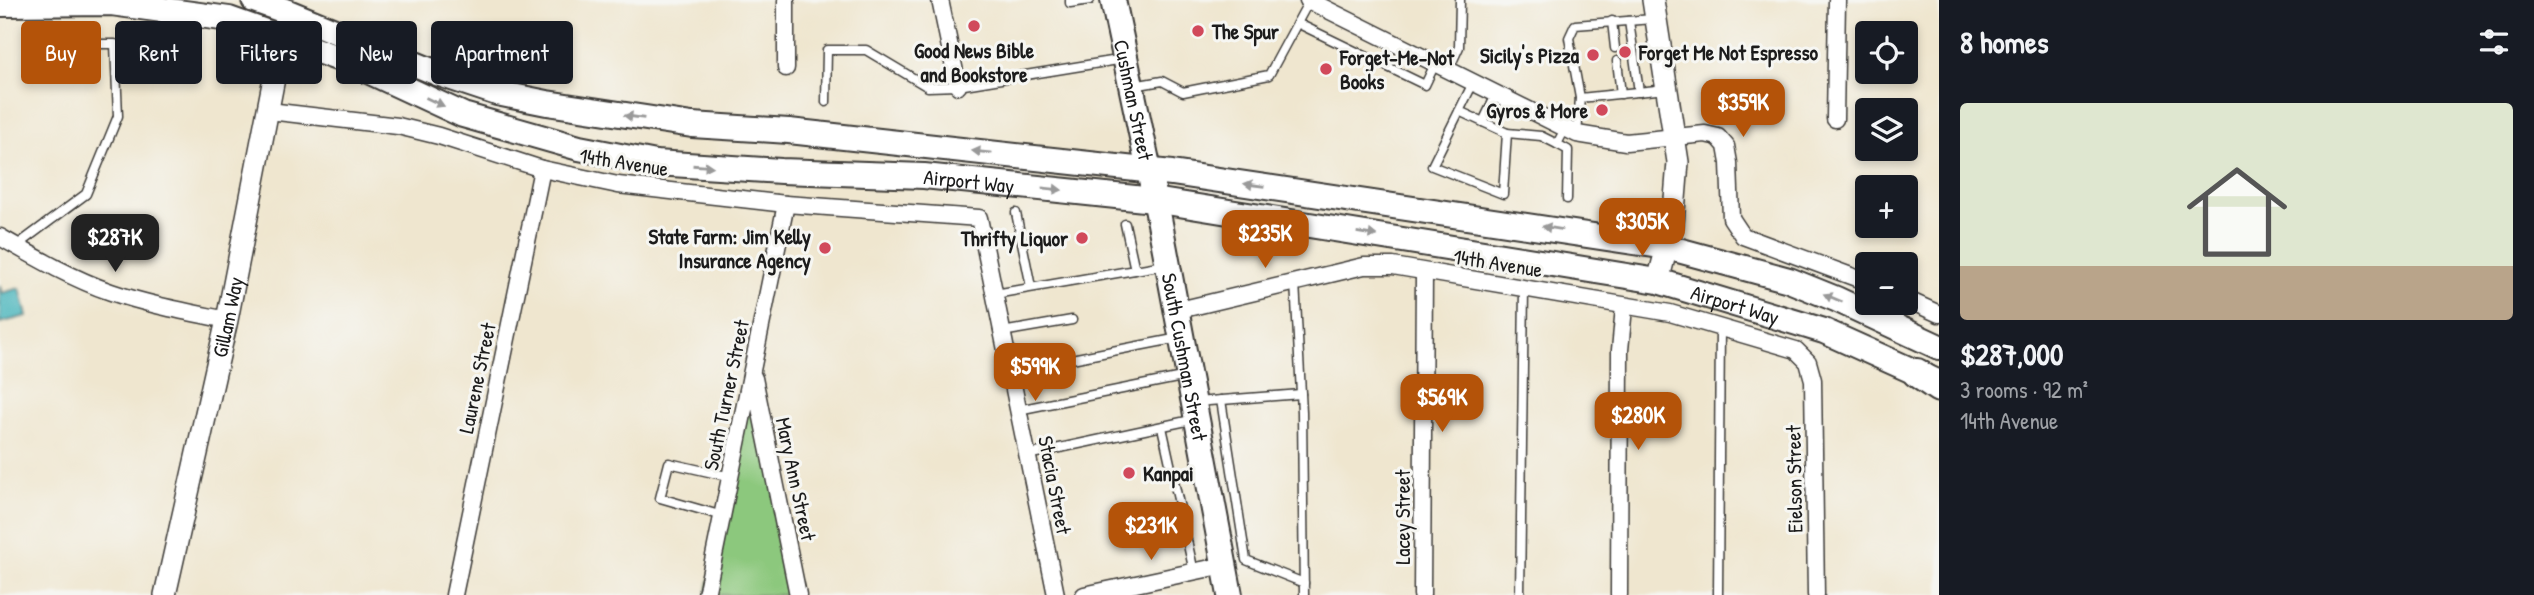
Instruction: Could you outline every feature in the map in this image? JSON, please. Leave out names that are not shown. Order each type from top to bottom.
[{"type":"main road","name":"Airport Way","points":[[254,0],[289,6],[437,73],[497,93],[547,103],[692,125],[789,131],[1147,170],[1667,247],[1789,280],[1836,299],[1939,348]]},
{"type":"main road","name":"Cushman Street","points":[[1113,0],[1154,200]]},
{"type":"main road","name":"Airport Way","points":[[0,4],[111,3],[235,21]]},
{"type":"main road","name":"Airport Way","points":[[322,52],[463,115],[579,148],[656,163],[781,172],[923,176],[1154,200],[1658,281],[1824,331],[1932,381]]},
{"type":"main road","name":"South Cushman Street","points":[[1154,200],[1194,411],[1236,563],[1230,595]]},
{"type":"street","points":[[786,0],[786,68]]},
{"type":"street","points":[[940,0],[958,86]]},
{"type":"street","points":[[1308,0],[1571,131],[1626,142],[1705,134],[1718,137],[1726,146],[1729,163],[1731,218],[1743,236],[1855,278]]},
{"type":"street","points":[[1835,119],[1837,0]]},
{"type":"street","points":[[1655,9],[1678,162],[1677,188],[1658,281]]},
{"type":"street","name":"Gillam Way","points":[[165,595],[227,320],[274,84]]},
{"type":"street","name":"14th Avenue","points":[[269,111],[398,126],[439,136],[542,169],[618,185],[786,204],[979,218]]},
{"type":"street","name":"Laurene Street","points":[[454,595],[542,169]]},
{"type":"street","name":"South Turner Street","points":[[706,595],[786,204]]},
{"type":"street","name":"Stacia Street","points":[[979,218],[1056,595]]},
{"type":"street","points":[[0,237],[87,283],[114,293],[227,320]]},
{"type":"street","name":"14th Avenue","points":[[1175,311],[1364,266],[1393,266],[1670,313],[1796,350],[1808,362]]},
{"type":"street","name":"Lacey Street","points":[[1422,595],[1424,272]]},
{"type":"street","points":[[1918,304],[1939,314]]},
{"type":"street","points":[[1619,595],[1620,350],[1624,307]]},
{"type":"street","name":"Eielson Street","points":[[1808,362],[1814,395],[1816,595]]},
{"type":"street","name":"Mary Ann Street","points":[[753,372],[798,595]]},
{"type":"street","points":[[1084,595],[1236,563]]},
{"type":"lane","points":[[1070,0],[1070,3],[1090,0]]},
{"type":"lane","points":[[1130,87],[1162,81],[1183,92],[1269,75],[1308,0]]},
{"type":"lane","points":[[1297,23],[1424,85],[1460,47],[1460,0]]},
{"type":"lane","points":[[1557,144],[1571,131],[1580,98],[1569,38],[1575,25],[1629,21],[1655,9]]},
{"type":"lane","points":[[1629,21],[1639,92]]},
{"type":"lane","points":[[1612,22],[1615,48]]},
{"type":"lane","points":[[16,246],[86,194],[118,116],[115,44],[101,44]]},
{"type":"lane","points":[[826,102],[827,50],[866,50],[928,87],[958,86],[1125,59]]},
{"type":"lane","points":[[1617,61],[1621,94]]},
{"type":"lane","points":[[1472,83],[1432,166],[1503,194],[1507,133]]},
{"type":"lane","points":[[1580,98],[1666,89]]},
{"type":"lane","points":[[1483,122],[1496,95]]},
{"type":"lane","points":[[1459,111],[1507,133],[1541,136],[1568,150],[1567,199]]},
{"type":"lane","points":[[1016,213],[1031,287]]},
{"type":"lane","points":[[1125,224],[1135,270]]},
{"type":"lane","points":[[995,294],[1167,264]]},
{"type":"lane","points":[[1295,282],[1301,394],[1304,595]]},
{"type":"lane","points":[[1520,595],[1524,288]]},
{"type":"lane","points":[[1002,332],[1072,320]]},
{"type":"lane","points":[[1718,595],[1720,326]]},
{"type":"lane","points":[[1010,371],[1180,338]]},
{"type":"lane","points":[[1018,410],[1188,376]]},
{"type":"lane","points":[[1027,455],[1162,426],[1221,400],[1301,394]]},
{"type":"lane","points":[[1221,400],[1236,563],[1304,583]]},
{"type":"lane","points":[[1162,426],[1194,572]]},
{"type":"lane","points":[[723,516],[660,498],[669,463],[731,477]]},
{"type":"green space","points":[[753,372],[798,595],[706,595]]},
{"type":"water","points":[[0,285],[2,293],[20,288],[27,316],[0,323]]},
{"type":"place","name":"Good News Bible and Bookstore","points":[[974,26]]},
{"type":"place","name":"The Spur","points":[[1198,31]]},
{"type":"place","name":"Forget Me Not Espresso","points":[[1625,52]]},
{"type":"place","name":"Sicily's Pizza","points":[[1593,55]]},
{"type":"place","name":"Forget-Me-Not Books","points":[[1326,69]]},
{"type":"place","name":"Gyros & More","points":[[1602,110]]},
{"type":"place","name":"Thrifty Liquor","points":[[1082,238]]},
{"type":"place","name":"State Farm: Jim Kelly Insurance Agency","points":[[825,248]]},
{"type":"place","name":"Kanpai","points":[[1129,473]]}]
